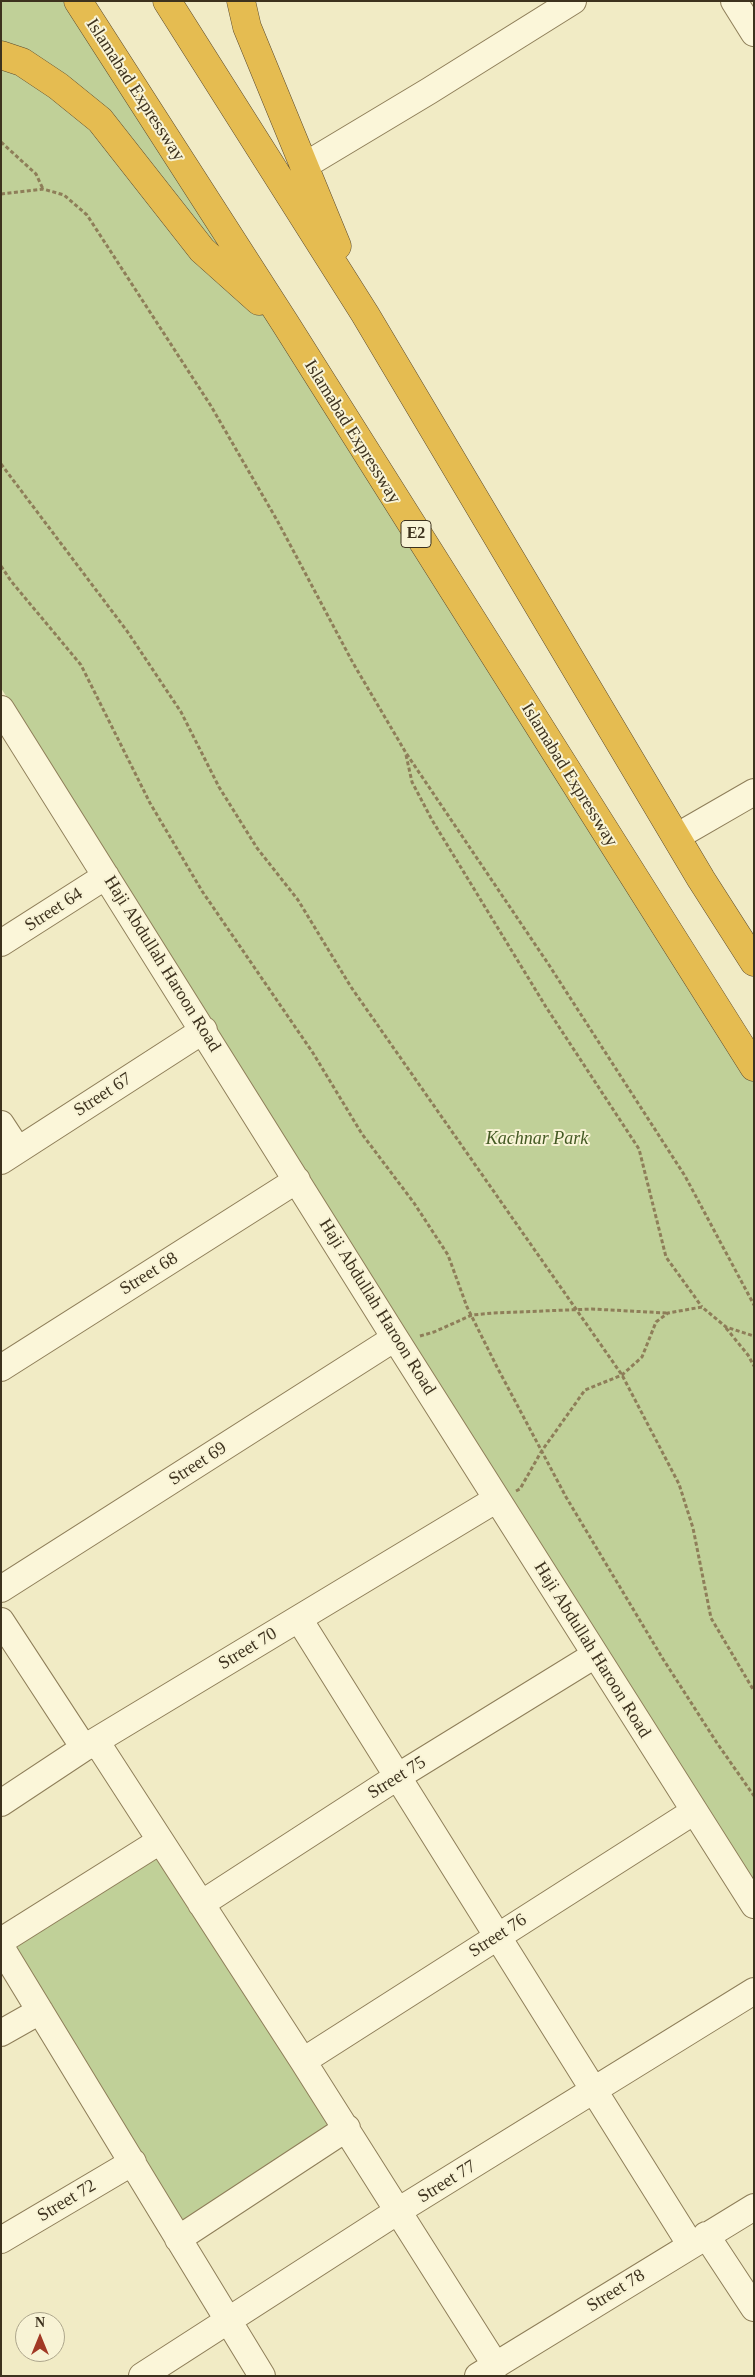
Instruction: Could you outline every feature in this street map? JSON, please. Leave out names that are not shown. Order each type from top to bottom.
[{"type":"highway","name":"Islamabad Expressway","points":[[78,1],[285,323],[754,1067]]},
{"type":"highway","points":[[166,1],[365,314],[676,837],[754,962]]},
{"type":"highway","points":[[241,1],[247,27],[365,314]]},
{"type":"highway","points":[[1,55],[22,62],[58,86],[100,120],[202,250],[285,323]]},
{"type":"street","points":[[304,166],[573,1]]},
{"type":"street","points":[[734,1],[754,32]]},
{"type":"street","name":"Haji Abdullah Haroon Road","points":[[4,718],[204,1030],[693,1812],[754,1905]]},
{"type":"street","points":[[676,837],[754,792]]},
{"type":"street","name":"Street 64","points":[[1,943],[106,876]]},
{"type":"street","name":"Street 67","points":[[10,1155],[204,1030]]},
{"type":"street","points":[[1,1124],[10,1155]]},
{"type":"street","name":"Street 68","points":[[1,1368],[297,1180]]},
{"type":"street","name":"Street 69","points":[[1,1589],[397,1341]]},
{"type":"street","name":"Street 70","points":[[1,1803],[90,1745],[497,1499]]},
{"type":"street","points":[[299,1619],[595,2090],[698,2240],[754,2308]]},
{"type":"street","points":[[1,1621],[160,1841],[304,2060],[398,2212],[487,2371]]},
{"type":"street","name":"Street 75","points":[[201,1904],[397,1777],[595,1655]]},
{"type":"street","name":"Street 76","points":[[304,2060],[693,1812]]},
{"type":"street","points":[[1,1941],[160,1841]]},
{"type":"street","points":[[1,1947],[262,2376]]},
{"type":"street","name":"Street 77","points":[[142,2376],[398,2212],[754,1990]]},
{"type":"street","points":[[1,2033],[40,2011]]},
{"type":"street","points":[[178,2239],[347,2128]]},
{"type":"street","name":"Street 72","points":[[1,2240],[133,2162]]},
{"type":"street","name":"Street 78","points":[[487,2371],[754,2207]]},
{"type":"path","points":[[1,142],[36,174],[43,189]]},
{"type":"path","points":[[1,194],[43,189],[64,195],[87,215],[211,406],[278,522],[352,663],[406,753],[554,973],[680,1167],[754,1305]]},
{"type":"path","points":[[1,464],[127,631],[181,712],[219,787],[256,848],[298,900],[351,987],[622,1375],[680,1484],[693,1528],[711,1618],[754,1691]]},
{"type":"path","points":[[1,566],[11,581],[81,665],[150,803],[202,891],[313,1053],[362,1134],[414,1203],[448,1255],[472,1315],[541,1452],[663,1659],[754,1796]]},
{"type":"path","points":[[406,753],[412,782],[432,820],[541,999],[639,1149],[666,1257],[702,1307],[726,1327],[748,1355],[754,1366]]},
{"type":"path","points":[[397,1341],[434,1332],[472,1315],[577,1310],[668,1313],[702,1307]]},
{"type":"path","points":[[497,1499],[520,1489],[541,1452],[584,1390],[622,1375],[642,1357],[656,1322],[668,1313]]},
{"type":"path","points":[[726,1327],[754,1336]]},
{"type":"green space","name":"Kachnar Park","points":[[1,1],[69,1],[754,1076],[754,1893],[1,688]]},
{"type":"green space","points":[[160,1848],[337,2124],[178,2228],[7,1943]]}]
